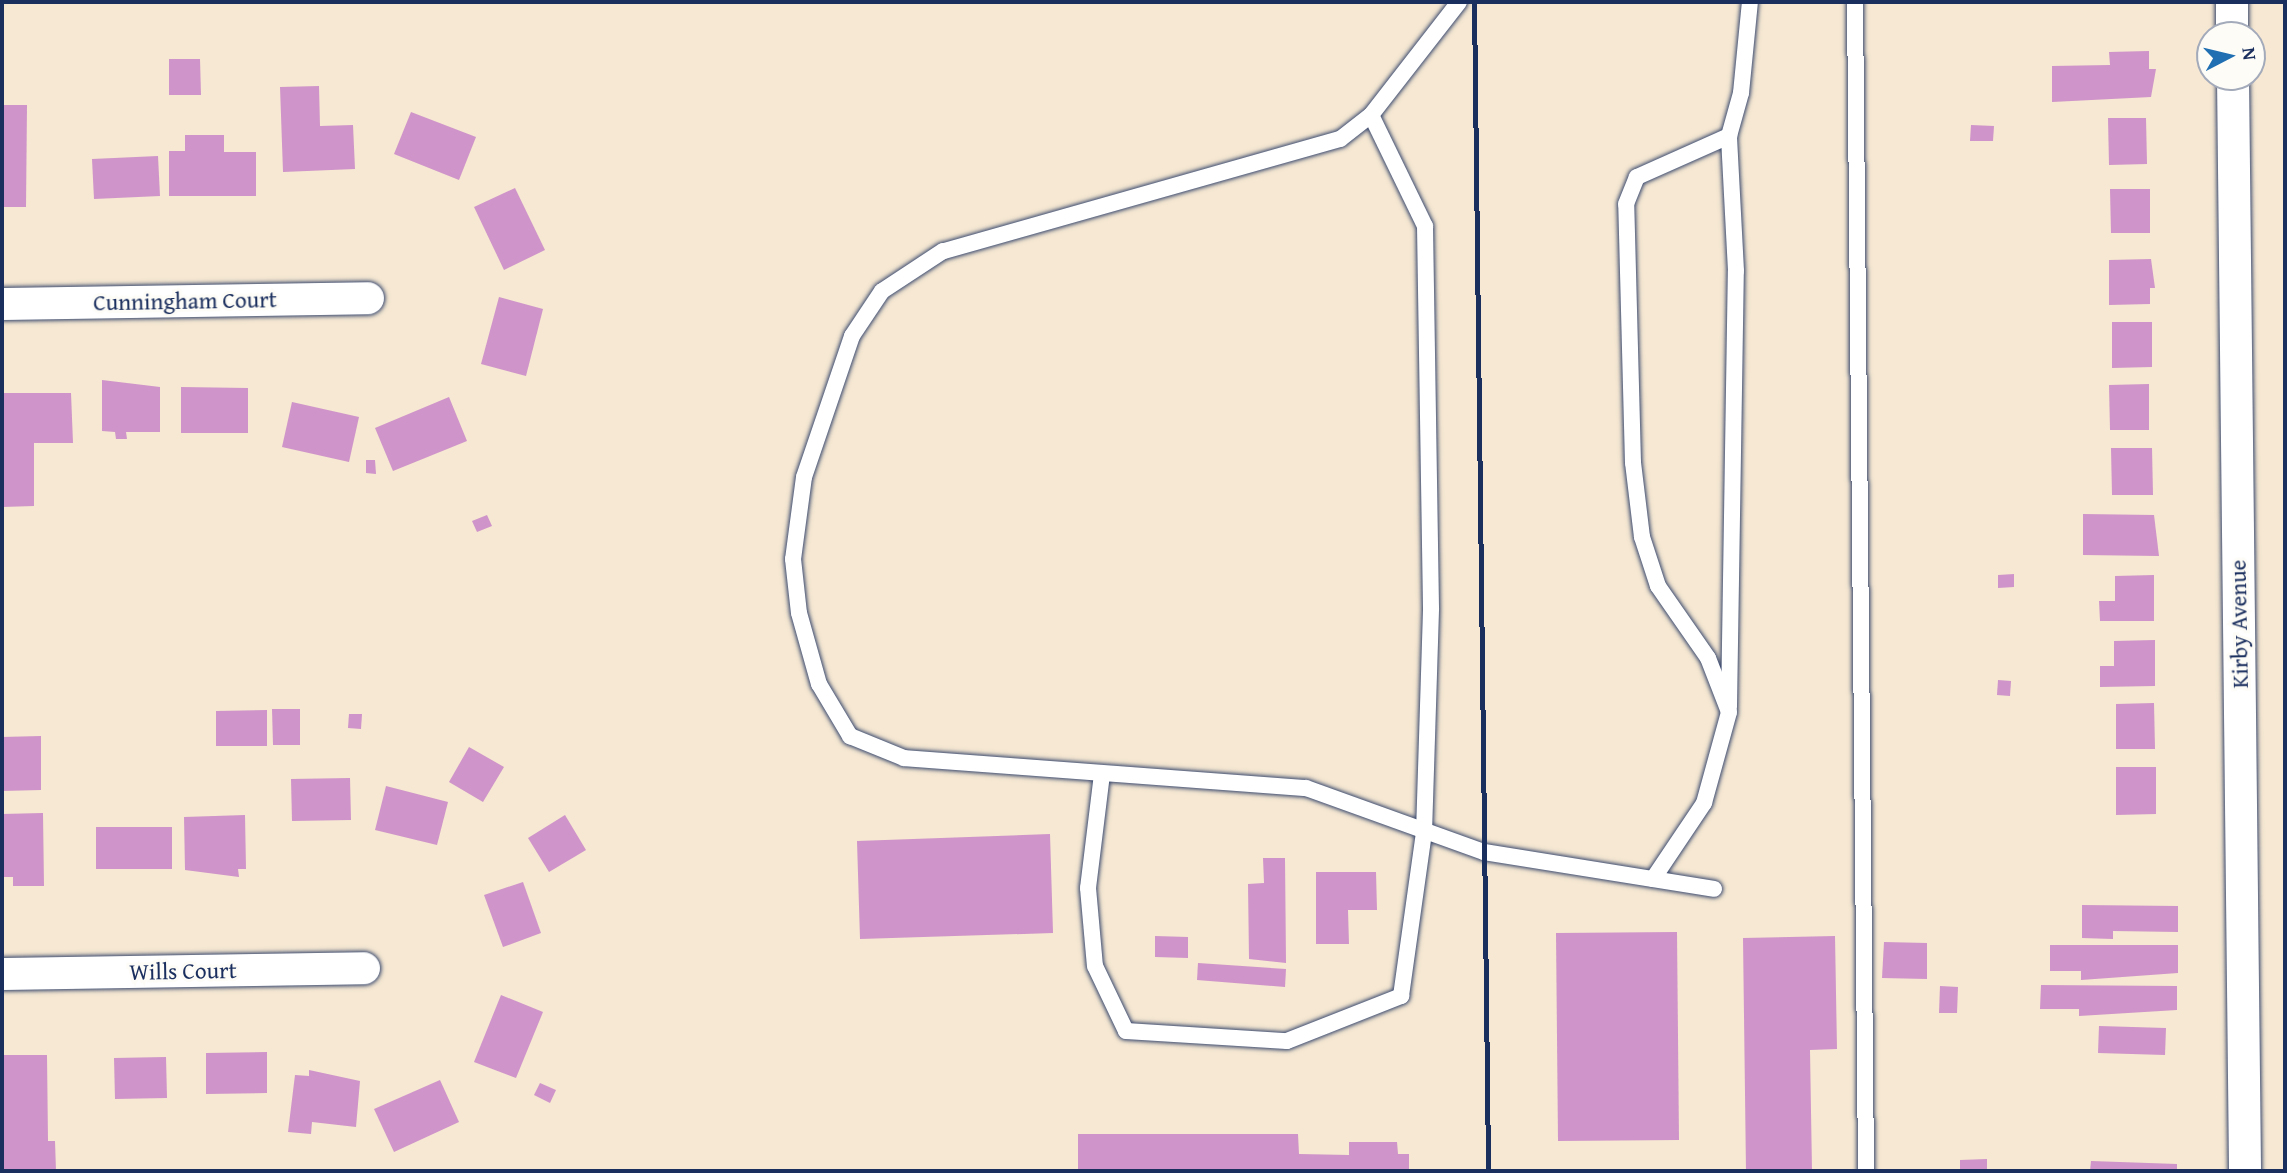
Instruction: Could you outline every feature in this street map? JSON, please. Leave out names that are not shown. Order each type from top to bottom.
[{"type":"street","points":[[2232,2],[2232,21]]},
{"type":"street","name":"Kirby Avenue","points":[[2232,91],[2245,1171]]},
{"type":"street","name":"Cunningham Court","points":[[2,304],[368,298]]},
{"type":"street","name":"Wills Court","points":[[2,974],[364,968]]},
{"type":"lane","points":[[1460,2],[1371,115],[1340,139],[943,251],[882,291],[852,335],[804,477],[793,559],[799,613],[819,684],[849,736],[904,758],[1306,788],[1424,833],[1484,852],[1714,889]]},
{"type":"lane","points":[[1653,879],[1704,803],[1729,712],[1735,618],[1736,271],[1728,136],[1741,93],[1750,2]]},
{"type":"lane","points":[[1855,2],[1866,1171]]},
{"type":"lane","points":[[1102,774],[1088,888],[1096,966],[1126,1031],[1287,1041],[1401,996],[1424,833],[1431,608],[1425,226],[1371,115]]},
{"type":"lane","points":[[1728,136],[1637,177],[1626,204],[1633,463],[1642,537],[1658,586],[1708,658],[1729,712]]},
{"type":"building","points":[[2149,51],[2149,69],[2156,69],[2151,97],[2052,102],[2052,66],[2110,65],[2109,52]]},
{"type":"building","points":[[169,59],[200,59],[201,95],[169,95]]},
{"type":"building","points":[[319,86],[320,126],[353,125],[355,169],[283,172],[280,87]]},
{"type":"building","points":[[2,105],[27,105],[26,207],[2,207]]},
{"type":"building","points":[[411,112],[476,137],[459,180],[394,154]]},
{"type":"building","points":[[2108,118],[2146,118],[2147,164],[2109,165]]},
{"type":"building","points":[[1971,125],[1994,126],[1993,141],[1970,141]]},
{"type":"building","points":[[185,135],[224,135],[224,152],[256,152],[256,196],[169,196],[169,151],[185,151]]},
{"type":"building","points":[[158,156],[160,196],[94,199],[92,159]]},
{"type":"building","points":[[515,188],[545,250],[504,270],[474,207]]},
{"type":"building","points":[[2110,189],[2150,189],[2150,233],[2111,233]]},
{"type":"building","points":[[2151,259],[2155,288],[2150,288],[2150,304],[2109,305],[2109,260]]},
{"type":"building","points":[[499,297],[543,309],[526,376],[481,364]]},
{"type":"building","points":[[2112,322],[2152,322],[2152,367],[2112,368]]},
{"type":"building","points":[[102,380],[160,387],[160,432],[126,432],[127,439],[116,439],[115,432],[102,431]]},
{"type":"building","points":[[2149,384],[2149,430],[2110,430],[2109,385]]},
{"type":"building","points":[[181,387],[248,388],[248,433],[181,433]]},
{"type":"building","points":[[4,393],[71,393],[73,443],[34,443],[34,506],[2,507]]},
{"type":"building","points":[[449,397],[467,441],[393,471],[375,428]]},
{"type":"building","points":[[292,402],[359,417],[349,462],[282,447]]},
{"type":"building","points":[[2111,448],[2152,448],[2153,495],[2112,495]]},
{"type":"building","points":[[366,460],[375,460],[376,474],[366,473]]},
{"type":"building","points":[[2083,514],[2154,515],[2159,556],[2083,555]]},
{"type":"building","points":[[487,515],[492,526],[477,532],[472,521]]},
{"type":"building","points":[[2014,574],[2014,587],[1998,588],[1998,575]]},
{"type":"building","points":[[2154,575],[2154,621],[2100,621],[2099,601],[2115,601],[2115,576]]},
{"type":"building","points":[[2155,640],[2155,686],[2100,687],[2100,666],[2114,666],[2114,641]]},
{"type":"building","points":[[1998,680],[2011,681],[2010,696],[1997,695]]},
{"type":"building","points":[[2154,703],[2155,749],[2116,749],[2116,704]]},
{"type":"building","points":[[272,709],[300,709],[300,745],[273,745]]},
{"type":"building","points":[[267,710],[267,746],[216,746],[216,711]]},
{"type":"building","points":[[349,714],[362,714],[361,729],[348,728]]},
{"type":"building","points":[[41,736],[41,790],[2,791],[2,737]]},
{"type":"building","points":[[469,747],[504,767],[483,802],[449,782]]},
{"type":"building","points":[[2116,767],[2156,767],[2156,814],[2116,815]]},
{"type":"building","points":[[350,778],[351,820],[292,821],[291,779]]},
{"type":"building","points":[[386,786],[448,802],[437,845],[375,830]]},
{"type":"building","points":[[43,813],[44,886],[13,886],[13,877],[2,877],[2,814]]},
{"type":"building","points":[[245,815],[246,869],[238,869],[239,877],[185,870],[184,817]]},
{"type":"building","points":[[565,815],[586,850],[549,872],[528,838]]},
{"type":"building","points":[[96,827],[172,827],[172,869],[96,869]]},
{"type":"building","points":[[1050,834],[1053,933],[860,939],[857,841]]},
{"type":"building","points":[[1263,858],[1285,858],[1286,963],[1249,959],[1248,884],[1264,883]]},
{"type":"building","points":[[1316,872],[1376,872],[1377,910],[1348,910],[1349,944],[1316,944]]},
{"type":"building","points":[[523,882],[541,933],[503,947],[484,895]]},
{"type":"building","points":[[2082,905],[2178,906],[2178,932],[2113,931],[2113,939],[2082,938]]},
{"type":"building","points":[[1677,932],[1679,1140],[1558,1141],[1556,933]]},
{"type":"building","points":[[1155,936],[1188,937],[1188,958],[1155,957]]},
{"type":"building","points":[[1835,936],[1837,1049],[1810,1050],[1812,1171],[1746,1171],[1743,938]]},
{"type":"building","points":[[1884,942],[1927,943],[1927,979],[1882,978]]},
{"type":"building","points":[[2050,945],[2178,945],[2178,973],[2081,980],[2081,971],[2050,971]]},
{"type":"building","points":[[1198,963],[1286,969],[1285,987],[1197,980]]},
{"type":"building","points":[[2041,985],[2177,986],[2177,1010],[2079,1016],[2079,1009],[2040,1009]]},
{"type":"building","points":[[1940,986],[1958,987],[1957,1013],[1939,1013]]},
{"type":"building","points":[[501,995],[543,1012],[516,1078],[474,1062]]},
{"type":"building","points":[[2099,1026],[2166,1028],[2165,1055],[2098,1053]]},
{"type":"building","points":[[267,1052],[267,1093],[206,1094],[206,1053]]},
{"type":"building","points":[[2,1055],[47,1055],[48,1141],[55,1141],[56,1171],[2,1171]]},
{"type":"building","points":[[166,1057],[167,1098],[115,1099],[114,1058]]},
{"type":"building","points":[[309,1070],[360,1081],[356,1127],[312,1122],[311,1134],[288,1132],[295,1075],[309,1076]]},
{"type":"building","points":[[440,1080],[459,1122],[394,1152],[374,1109]]},
{"type":"building","points":[[540,1083],[556,1090],[550,1103],[534,1095]]},
{"type":"building","points":[[1078,1134],[1298,1134],[1299,1154],[1349,1155],[1349,1142],[1397,1142],[1398,1154],[1409,1154],[1409,1171],[1078,1171]]},
{"type":"building","points":[[1987,1159],[1987,1171],[1960,1171],[1960,1160]]},
{"type":"building","points":[[2091,1161],[2177,1164],[2177,1171],[2090,1171]]},
{"type":"railway","points":[[1474,2],[1488,1171]]}]
